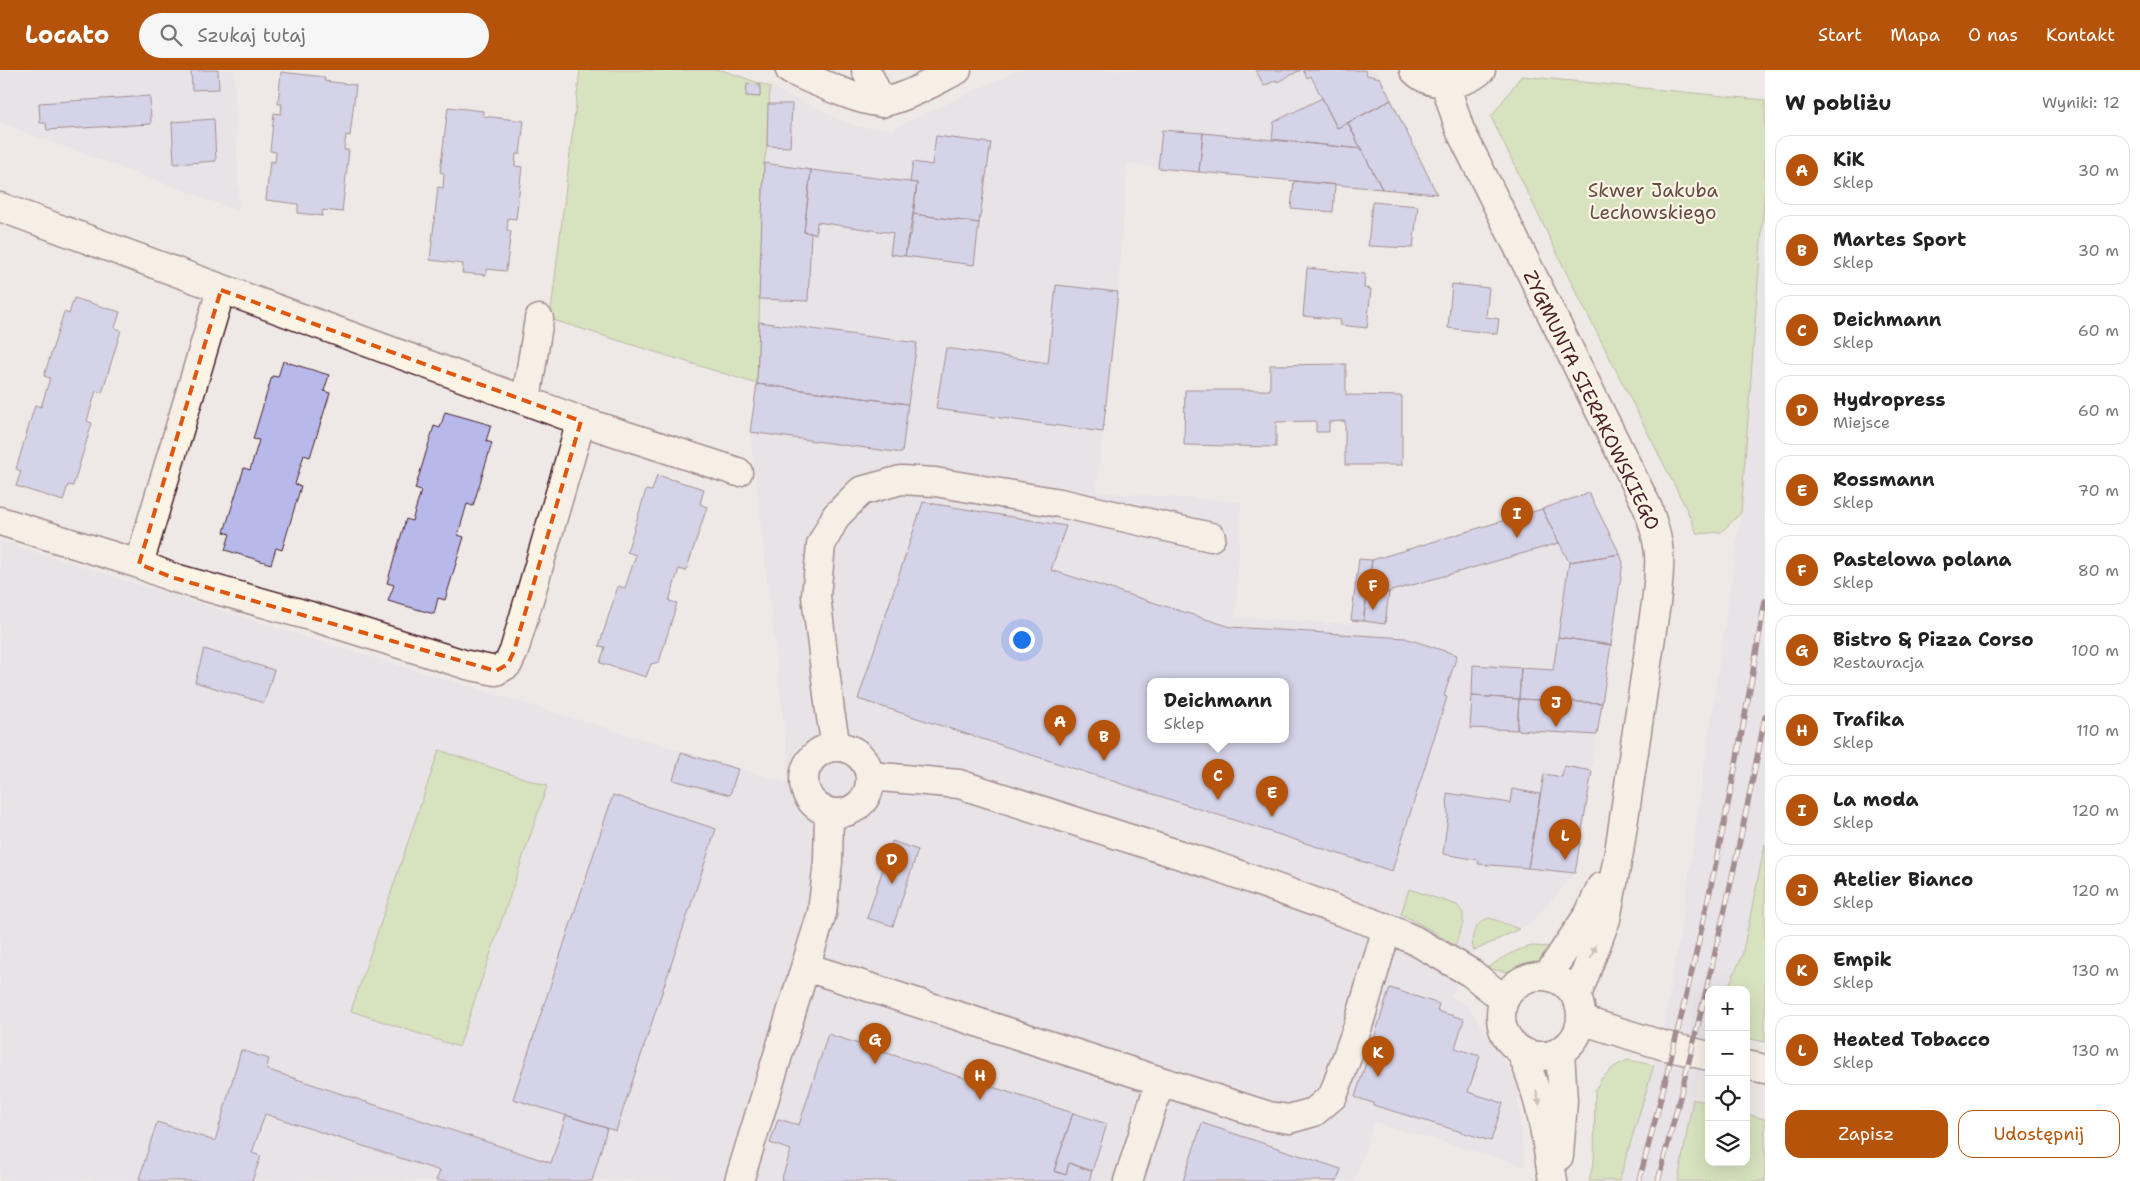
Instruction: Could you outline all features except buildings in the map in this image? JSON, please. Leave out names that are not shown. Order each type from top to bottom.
[{"type":"street","points":[[790,70],[831,88],[882,103],[958,70]]},
{"type":"street","points":[[866,70],[882,103]]},
{"type":"street","points":[[1414,70],[1431,81],[1445,83],[1461,81],[1475,75],[1480,70]]},
{"type":"street","name":"ZYGMUNTA SIERAKOWSKIEGO","points":[[1445,83],[1453,113],[1467,146],[1647,506],[1657,535],[1660,572],[1619,852],[1606,919],[1579,1009]]},
{"type":"street","points":[[0,208],[581,421],[738,472]]},
{"type":"street","points":[[139,564],[221,290]]},
{"type":"street","points":[[526,400],[539,319]]},
{"type":"street","points":[[0,521],[139,564],[172,577],[310,616],[467,665],[496,671],[508,664],[514,651],[581,421]]},
{"type":"street","points":[[836,747],[816,596],[821,545],[836,516],[861,491],[901,480],[935,482],[1060,504],[1211,537]]},
{"type":"street","points":[[836,747],[852,750],[864,761],[870,776],[868,792],[860,805],[846,813],[829,813],[815,806],[806,793],[804,777],[809,762],[821,751],[836,747]]},
{"type":"street","points":[[870,776],[960,784],[1215,866],[1387,928],[1414,940],[1471,973],[1503,1000]]},
{"type":"street","points":[[739,1181],[822,913],[828,862],[829,813]]},
{"type":"street","name":"ZYGMUNTA SIERAKOWSKIEGO","points":[[1547,976],[1589,914],[1619,852]]},
{"type":"street","points":[[806,967],[1160,1082],[1269,1116],[1290,1119],[1314,1112],[1333,1096],[1358,1026],[1387,928]]},
{"type":"street","points":[[1521,1052],[1541,1057],[1560,1051],[1568,1046],[1577,1034],[1579,1009],[1572,990],[1560,980],[1547,976],[1533,976],[1520,980],[1510,989],[1503,1000],[1500,1020],[1507,1038],[1521,1052],[1532,1075],[1540,1106],[1553,1181]]},
{"type":"street","points":[[1579,1009],[1662,1045],[1705,1055]]},
{"type":"street","points":[[1553,1181],[1560,1152],[1563,1100],[1560,1051]]},
{"type":"street","points":[[1750,1065],[1765,1069]]},
{"type":"street","points":[[1128,1181],[1160,1082]]},
{"type":"highlighted area","points":[[221,290],[581,421],[514,651],[508,664],[496,671],[171,577],[139,564]]},
{"type":"shaded area","points":[[0,70],[234,70],[239,211],[0,123]]},
{"type":"shaded area","points":[[1019,70],[1377,70],[1437,194],[1127,164],[1118,292],[1096,492],[1241,502],[1236,617],[1351,624],[1359,559],[1372,560],[1520,516],[1589,493],[1623,562],[1575,873],[1532,922],[1474,951],[1450,997],[1468,1006],[1516,1079],[1525,1166],[1374,1122],[1354,1181],[0,1180],[0,541],[315,640],[791,784],[750,432],[757,384],[764,163],[767,146],[770,87],[857,127],[893,129]]},
{"type":"shaded area","points":[[1765,187],[1765,844],[1742,956],[1729,986],[1705,986],[1705,1050],[1693,1099],[1678,1181],[1619,1181],[1654,1065],[1680,935],[1741,513]]},
{"type":"green space","points":[[580,70],[722,70],[770,87],[767,146],[764,163],[757,384],[550,319]]},
{"type":"green space","name":"Skwer Jakuba Lechowskiego","points":[[1521,76],[1765,100],[1765,187],[1741,513],[1721,532],[1697,534],[1687,510],[1567,274],[1491,117]]},
{"type":"green space","points":[[439,750],[547,786],[459,1047],[351,1011]]},
{"type":"green space","points":[[1765,844],[1765,1042],[1750,1039],[1750,986],[1729,986],[1742,956]]},
{"type":"green space","points":[[1409,889],[1457,905],[1463,913],[1463,923],[1455,946],[1401,914]]},
{"type":"green space","points":[[1490,918],[1519,929],[1474,951],[1472,941],[1474,931],[1480,923]]},
{"type":"green space","points":[[1532,946],[1555,947],[1541,960],[1525,969],[1498,971],[1488,968],[1509,954]]},
{"type":"green space","points":[[1628,1060],[1654,1065],[1619,1181],[1589,1181],[1594,1161],[1595,1090],[1602,1078],[1615,1066]]},
{"type":"green space","points":[[1693,1099],[1705,1102],[1705,1166],[1750,1166],[1750,1115],[1765,1119],[1765,1181],[1678,1181]]},
{"type":"railway","points":[[1639,1181],[1710,893],[1753,674],[1765,601]]},
{"type":"railway","points":[[1658,1181],[1716,950],[1765,717]]},
{"type":"place","name":"La moda","points":[[1517,538]]},
{"type":"place","name":"Pastelowa polana","points":[[1373,610]]},
{"type":"place","name":"Atelier Bianco","points":[[1556,727]]},
{"type":"place","name":"KiK","points":[[1060,746]]},
{"type":"place","name":"Martes Sport","points":[[1104,761]]},
{"type":"place","name":"Deichmann","points":[[1218,800]]},
{"type":"place","name":"Rossmann","points":[[1272,817]]},
{"type":"place","name":"Heated Tobacco","points":[[1565,860]]},
{"type":"place","name":"Hydropress","points":[[892,884]]},
{"type":"place","name":"Bistro & Pizza Corso","points":[[875,1064]]},
{"type":"place","name":"Empik","points":[[1378,1077]]},
{"type":"place","name":"Trafika","points":[[980,1100]]}]
